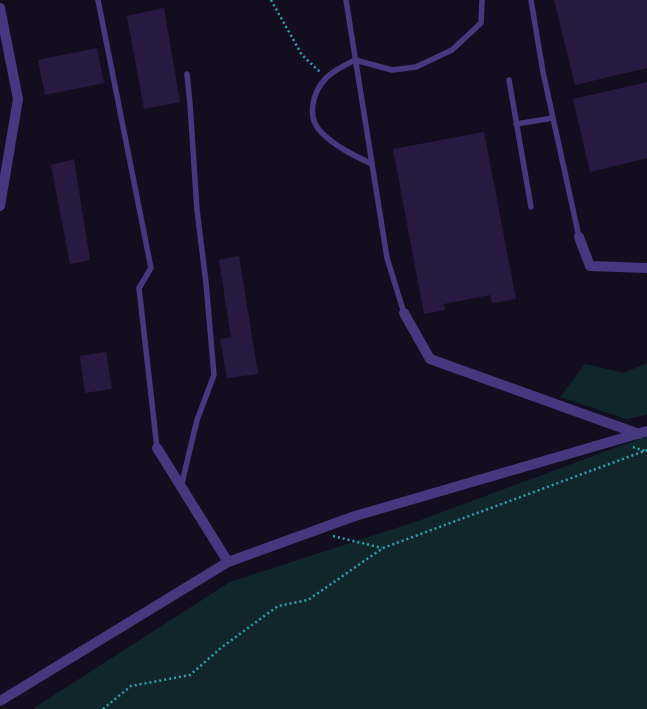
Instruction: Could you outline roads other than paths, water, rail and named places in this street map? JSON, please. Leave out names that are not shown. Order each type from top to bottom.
[{"type":"street","points":[[0,8],[18,99],[0,206]]},
{"type":"street","points":[[579,237],[590,266],[647,268]]},
{"type":"street","points":[[404,313],[430,359],[643,433]]},
{"type":"street","points":[[0,702],[228,562],[355,516],[643,433]]},
{"type":"street","points":[[157,448],[228,562]]},
{"type":"lane","points":[[98,0],[151,268],[139,288],[157,448]]},
{"type":"lane","points":[[346,0],[387,258],[404,313]]},
{"type":"lane","points":[[372,164],[344,150],[321,133],[312,117],[314,97],[326,78],[336,70],[355,60],[392,70],[416,67],[452,50],[481,23],[482,0]]},
{"type":"lane","points":[[531,0],[543,72],[579,237]]},
{"type":"lane","points":[[181,487],[196,420],[214,375],[206,283],[197,210],[187,74]]},
{"type":"lane","points":[[509,80],[531,207]]},
{"type":"lane","points":[[516,124],[553,118]]}]
